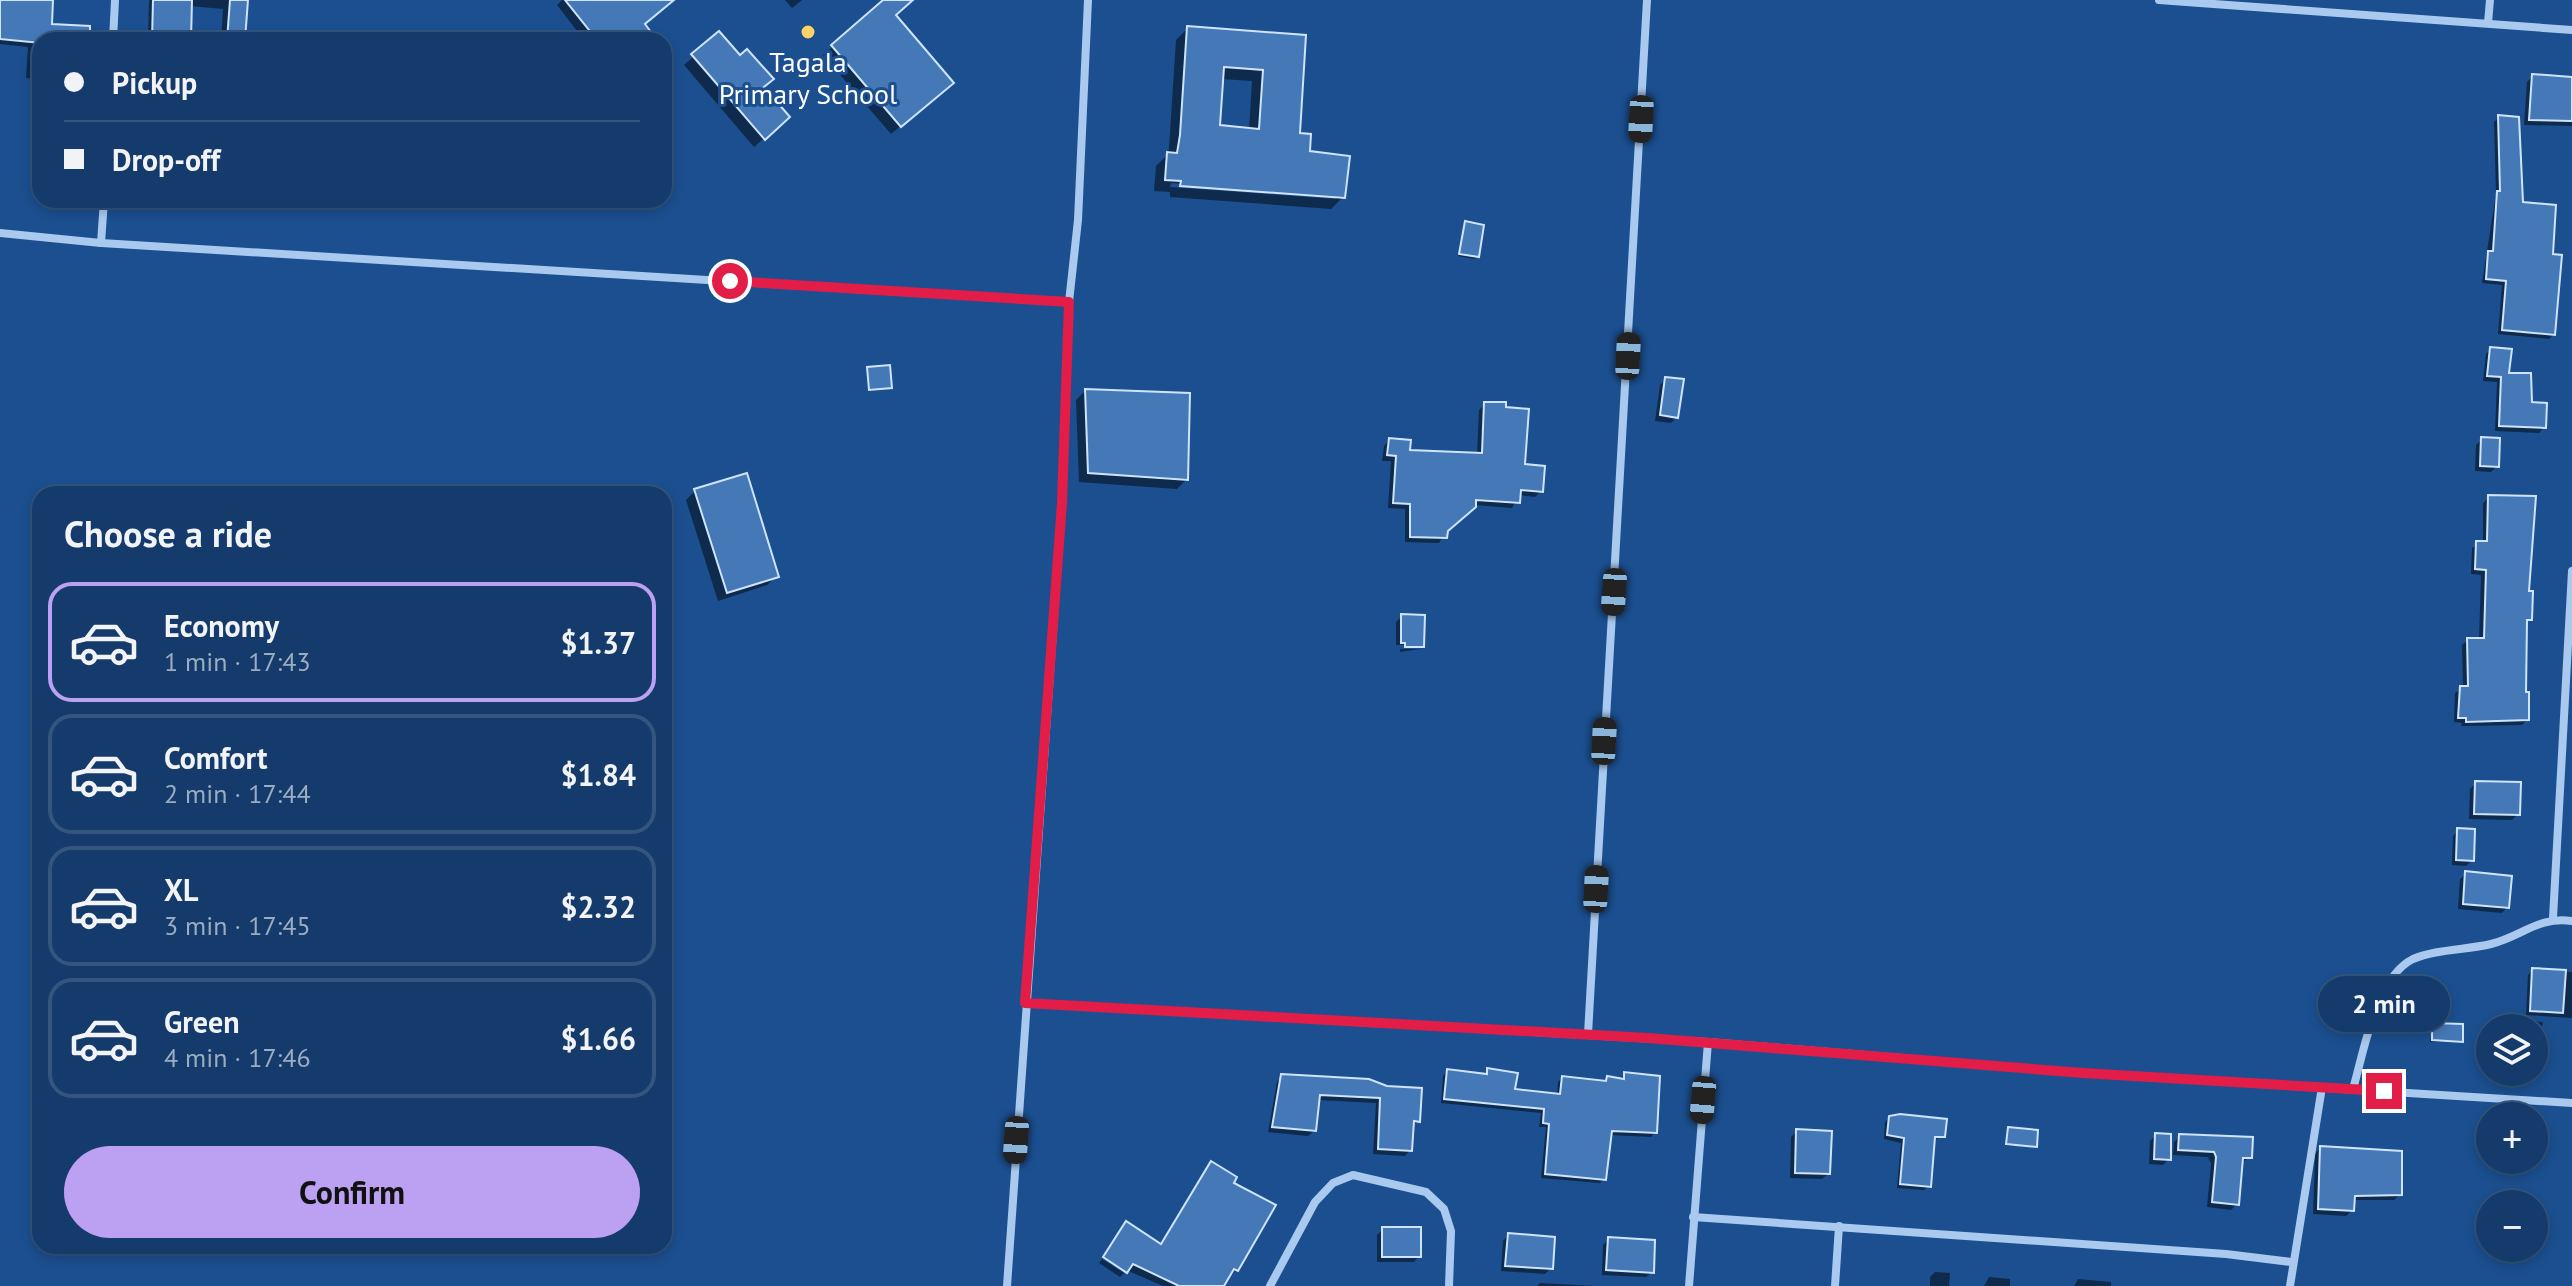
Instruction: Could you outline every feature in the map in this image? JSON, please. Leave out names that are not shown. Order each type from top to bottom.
[{"type":"street","points":[[113,32],[115,0]]},
{"type":"street","points":[[1007,1286],[1062,503],[1069,302],[1078,220],[1088,0]]},
{"type":"street","points":[[1588,1034],[1647,0]]},
{"type":"street","points":[[2159,0],[2572,30]]},
{"type":"street","points":[[2488,23],[2490,0]]},
{"type":"street","points":[[101,243],[103,208]]},
{"type":"street","points":[[0,233],[101,243],[1069,302]]},
{"type":"street","points":[[2553,918],[2572,571]]},
{"type":"street","points":[[2353,1089],[2378,1006],[2396,969],[2416,958],[2494,943],[2553,918],[2572,921]]},
{"type":"street","points":[[1025,1003],[1588,1034],[2083,1073],[2572,1103]]},
{"type":"street","points":[[1689,1286],[1708,1042]]},
{"type":"street","points":[[2290,1286],[2291,1262],[2322,1087]]},
{"type":"street","points":[[1270,1286],[1315,1202],[1333,1183],[1353,1175],[1426,1192],[1444,1209],[1451,1231],[1449,1286]]},
{"type":"street","points":[[1693,1217],[2226,1254],[2291,1262]]},
{"type":"street","points":[[1835,1286],[1839,1226]]},
{"type":"building","points":[[0,0],[53,0],[52,24],[90,26],[90,32],[32,32],[32,42],[0,39]]},
{"type":"building","points":[[153,0],[192,0],[191,32],[152,32]]},
{"type":"building","points":[[230,0],[248,0],[246,32],[228,32]]},
{"type":"building","points":[[565,0],[674,0],[645,24],[651,32],[591,32]]},
{"type":"building","points":[[883,0],[913,0],[896,15],[954,83],[901,127],[831,45]]},
{"type":"building","points":[[1187,26],[1306,35],[1300,133],[1311,134],[1310,151],[1350,156],[1345,198],[1180,186],[1181,181],[1165,180],[1167,152],[1177,153]],"holes":[[[1224,67],[1263,70],[1259,129],[1220,125]]]},
{"type":"building","points":[[719,31],[740,55],[747,49],[774,79],[764,87],[790,117],[765,140],[691,54]]},
{"type":"building","points":[[2532,74],[2572,77],[2572,121],[2529,120]]},
{"type":"building","points":[[2498,115],[2519,117],[2523,202],[2556,205],[2553,254],[2562,255],[2555,335],[2502,330],[2506,281],[2486,279],[2488,251],[2493,251],[2497,191],[2500,191]]},
{"type":"building","points":[[1465,221],[1484,225],[1479,257],[1459,254]]},
{"type":"building","points":[[2490,347],[2512,349],[2509,373],[2531,373],[2532,402],[2547,403],[2546,428],[2499,426],[2501,377],[2487,376]]},
{"type":"building","points":[[890,365],[892,388],[869,390],[867,367]]},
{"type":"building","points":[[1665,377],[1684,379],[1678,418],[1660,415]]},
{"type":"building","points":[[1085,389],[1190,393],[1188,480],[1088,473]]},
{"type":"building","points":[[1484,402],[1506,402],[1506,407],[1529,409],[1525,464],[1545,466],[1543,492],[1521,490],[1520,503],[1476,500],[1476,507],[1448,531],[1447,538],[1410,537],[1410,504],[1393,503],[1396,456],[1387,455],[1389,438],[1411,440],[1410,450],[1482,453]]},
{"type":"building","points":[[2481,437],[2500,438],[2499,467],[2480,466]]},
{"type":"building","points":[[747,473],[779,577],[727,593],[694,489]]},
{"type":"building","points":[[2488,495],[2536,496],[2529,591],[2533,591],[2532,620],[2527,620],[2526,692],[2529,692],[2529,720],[2466,722],[2466,718],[2458,718],[2460,686],[2468,686],[2467,638],[2484,638],[2486,570],[2475,569],[2476,541],[2487,541]]},
{"type":"building","points":[[1401,614],[1425,615],[1424,647],[1405,647],[1405,643],[1401,643]]},
{"type":"building","points":[[2475,781],[2521,782],[2520,815],[2474,814]]},
{"type":"building","points":[[2457,828],[2475,829],[2474,861],[2456,860]]},
{"type":"building","points":[[2465,871],[2512,876],[2509,908],[2463,904]]},
{"type":"building","points":[[2532,968],[2566,970],[2563,1013],[2530,1011]]},
{"type":"building","points":[[2432,1023],[2463,1024],[2463,1042],[2432,1040]]},
{"type":"building","points":[[1487,1068],[1518,1073],[1515,1089],[1560,1094],[1562,1076],[1606,1081],[1607,1076],[1624,1079],[1624,1072],[1660,1076],[1657,1133],[1612,1131],[1606,1180],[1545,1174],[1549,1124],[1543,1123],[1544,1109],[1444,1099],[1447,1069],[1487,1074]]},
{"type":"building","points":[[1281,1074],[1369,1079],[1387,1086],[1422,1088],[1420,1122],[1414,1121],[1412,1151],[1378,1149],[1380,1098],[1320,1095],[1316,1131],[1272,1127]]},
{"type":"building","points":[[1900,1114],[1947,1119],[1945,1137],[1935,1137],[1931,1187],[1900,1184],[1904,1138],[1887,1135],[1889,1116]]},
{"type":"building","points":[[2008,1127],[2038,1130],[2037,1147],[2006,1144]]},
{"type":"building","points":[[1796,1129],[1832,1131],[1830,1174],[1795,1173]]},
{"type":"building","points":[[2155,1133],[2171,1134],[2171,1160],[2154,1159]]},
{"type":"building","points":[[2179,1134],[2253,1137],[2252,1158],[2243,1158],[2239,1205],[2212,1202],[2214,1152],[2178,1150]]},
{"type":"building","points":[[2320,1146],[2402,1151],[2402,1195],[2355,1196],[2354,1211],[2318,1209]]},
{"type":"building","points":[[1211,1161],[1237,1177],[1234,1183],[1276,1205],[1238,1271],[1234,1269],[1224,1286],[1179,1286],[1133,1264],[1127,1273],[1103,1257],[1126,1221],[1161,1244]]},
{"type":"building","points":[[1382,1227],[1421,1227],[1421,1257],[1382,1257]]},
{"type":"building","points":[[1508,1233],[1555,1237],[1553,1269],[1505,1266]]},
{"type":"building","points":[[1608,1237],[1655,1240],[1654,1273],[1606,1270]]},
{"type":"place","name":"Tagala Primary School","points":[[808,32]]},
{"type":"route","points":[[730,281],[1069,302],[1062,503],[1025,1003],[1648,1038],[2083,1073],[2384,1091]]}]
